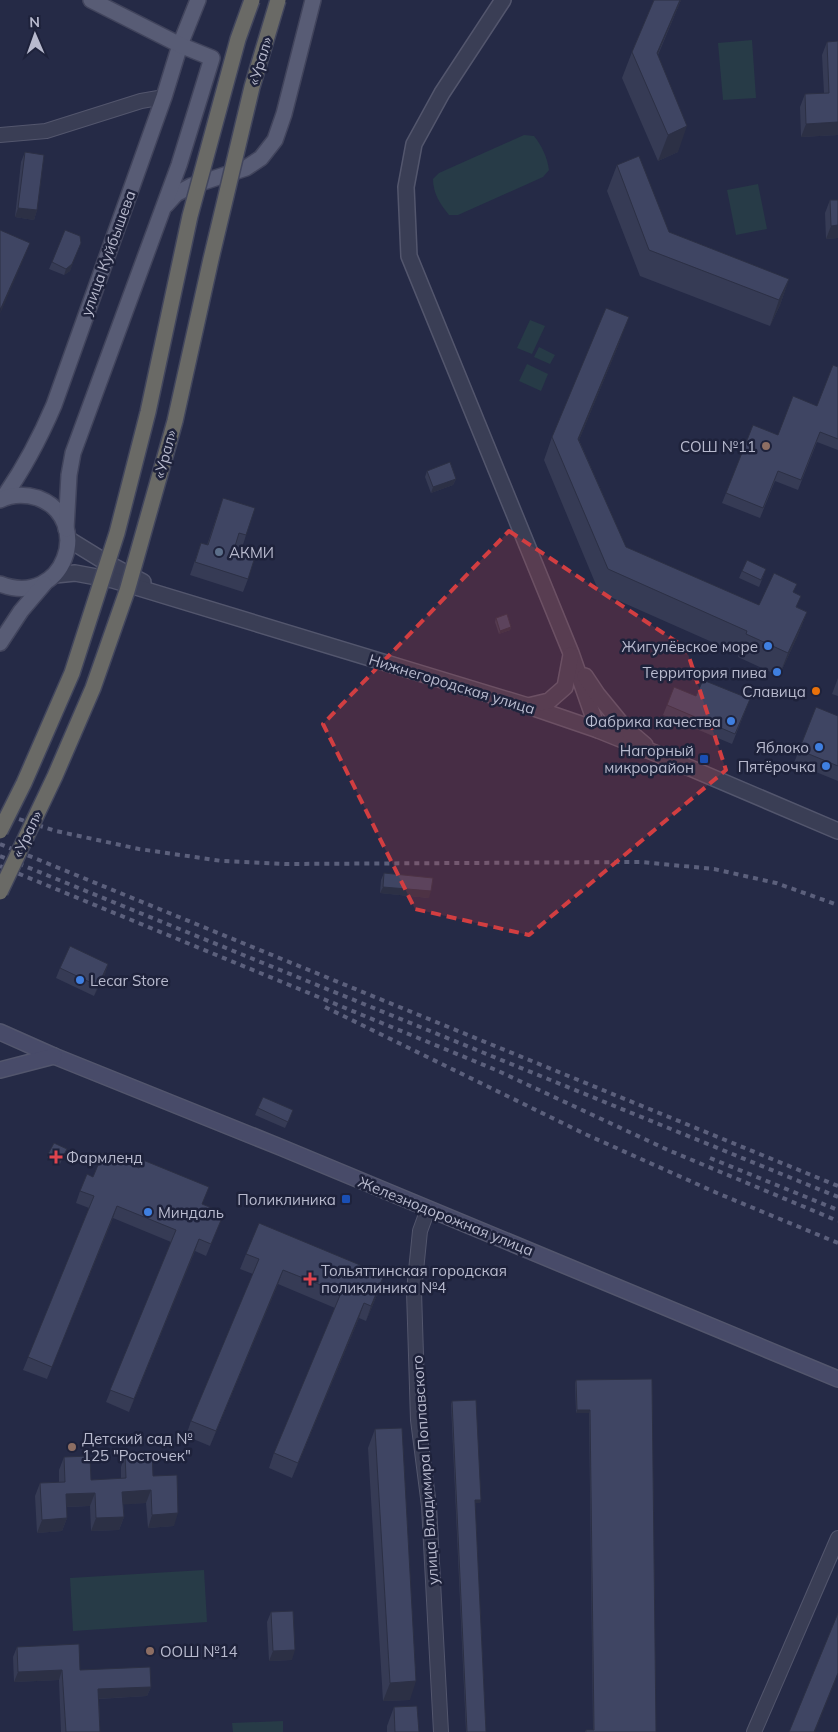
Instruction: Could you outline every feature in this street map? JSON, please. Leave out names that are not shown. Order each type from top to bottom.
[{"type":"highway","name":"«Урал»","points":[[0,831],[24,784],[72,673],[117,532],[148,412],[190,216],[238,39],[252,0]]},
{"type":"highway","name":"«Урал»","points":[[0,892],[55,776],[93,688],[127,591],[175,421],[252,87],[278,0]]},
{"type":"main road","points":[[0,643],[21,611],[51,578],[65,558],[69,475],[73,453],[179,165],[212,58],[180,45],[91,0]]},
{"type":"main road","name":"улица Куйбышева","points":[[2,499],[22,471],[39,441],[54,405],[164,97],[180,45],[198,0]]},
{"type":"main road","points":[[163,208],[176,194],[191,186],[246,168],[261,158],[274,140],[284,114],[312,0]]},
{"type":"main road","points":[[2,499],[22,495],[41,500],[57,512],[67,534]]},
{"type":"main road","points":[[0,584],[19,589],[39,586],[51,578]]},
{"type":"main road","name":"Железнодорожная улица","points":[[0,1032],[54,1056],[838,1379]]},
{"type":"main road","points":[[0,1063],[54,1056]]},
{"type":"main road","points":[[0,1070],[54,1056]]},
{"type":"street","points":[[503,0],[442,93],[414,144],[406,187],[409,256],[571,653],[598,730]]},
{"type":"street","points":[[0,135],[46,131],[141,101],[164,97]]},
{"type":"street","points":[[67,534],[107,563],[180,601]]},
{"type":"street","name":"Нижнегородская улица","points":[[51,578],[75,573],[113,580],[528,706],[598,730],[838,831]]},
{"type":"street","points":[[528,706],[549,701],[565,687],[571,653]]},
{"type":"street","points":[[571,653],[597,694],[624,727],[655,753]]},
{"type":"street","name":"улица Владимира Поплавского","points":[[428,1209],[420,1231],[414,1291],[418,1420],[429,1506],[441,1732]]},
{"type":"street","points":[[754,1732],[838,1538]]},
{"type":"highlighted area","points":[[509,531],[686,648],[726,770],[529,935],[415,909],[323,724]]},
{"type":"shaded area","points":[[752,40],[756,98],[723,100],[718,43]]},
{"type":"shaded area","points":[[524,135],[534,136],[544,152],[549,170],[543,177],[458,215],[449,215],[434,189],[433,179],[439,173]]},
{"type":"shaded area","points":[[758,184],[767,229],[736,235],[727,190]]},
{"type":"shaded area","points":[[530,320],[545,326],[532,354],[517,348]]},
{"type":"shaded area","points":[[539,347],[555,355],[550,364],[534,357]]},
{"type":"shaded area","points":[[527,364],[548,374],[541,391],[519,381]]},
{"type":"shaded area","points":[[204,1570],[207,1622],[73,1631],[70,1578]]},
{"type":"shaded area","points":[[283,1721],[283,1732],[233,1732],[232,1723]]},
{"type":"building","points":[[654,0],[680,0],[657,53],[687,126],[668,135],[632,52]]},
{"type":"building","points":[[838,41],[838,122],[806,124],[805,94],[829,93],[827,42]]},
{"type":"building","points":[[25,152],[44,155],[37,210],[18,208]]},
{"type":"building","points":[[639,156],[669,232],[789,279],[779,300],[649,250],[617,165]]},
{"type":"building","points":[[830,200],[838,200],[838,225],[831,226]]},
{"type":"building","points":[[0,230],[30,243],[1,308],[0,308]]},
{"type":"building","points":[[65,230],[80,236],[81,243],[72,264],[66,269],[52,262]]},
{"type":"building","points":[[606,308],[629,317],[578,439],[626,547],[759,605],[774,573],[797,584],[793,592],[801,596],[796,607],[807,612],[788,653],[746,634],[747,631],[608,569],[552,437]]},
{"type":"building","points":[[833,365],[838,367],[838,439],[820,432],[801,480],[778,471],[763,508],[726,493],[753,425],[778,435],[793,396],[817,406]]},
{"type":"building","points":[[450,462],[456,479],[433,487],[427,471]]},
{"type":"building","name":"АКМИ","points":[[223,498],[255,508],[246,535],[239,533],[233,553],[254,560],[248,579],[195,562],[201,543],[208,545]]},
{"type":"building","points":[[747,560],[766,569],[761,580],[742,571]]},
{"type":"building","points":[[507,614],[511,627],[500,631],[496,618]]},
{"type":"building","points":[[703,680],[750,699],[735,734],[667,705],[674,687],[696,696]]},
{"type":"building","name":"Яблоко","points":[[816,707],[838,716],[838,766],[799,750]]},
{"type":"building","points":[[384,873],[433,878],[431,891],[383,887]]},
{"type":"building","points":[[70,946],[108,964],[98,986],[60,968]]},
{"type":"building","points":[[263,1097],[293,1110],[288,1122],[258,1108]]},
{"type":"building","points":[[54,1143],[67,1149],[61,1160],[48,1154]]},
{"type":"building","points":[[103,1153],[139,1168],[143,1160],[209,1187],[202,1204],[224,1213],[211,1244],[199,1239],[134,1399],[110,1390],[176,1230],[117,1206],[52,1367],[28,1357],[94,1196],[80,1191],[87,1174],[93,1177]]},
{"type":"building","points":[[259,1223],[384,1275],[371,1306],[364,1303],[298,1463],[274,1453],[341,1293],[283,1270],[216,1431],[191,1421],[259,1259],[246,1254]]},
{"type":"building","points":[[652,1379],[656,1732],[586,1732],[586,1730],[594,1730],[590,1410],[577,1410],[576,1380]]},
{"type":"building","points":[[476,1400],[481,1500],[475,1500],[486,1732],[467,1732],[452,1401]]},
{"type":"building","points":[[402,1428],[416,1681],[390,1683],[375,1429]]},
{"type":"building","points":[[152,1452],[153,1476],[177,1475],[178,1513],[152,1515],[151,1490],[122,1492],[124,1517],[96,1518],[95,1493],[66,1494],[67,1518],[42,1520],[40,1483],[65,1482],[64,1457],[90,1456],[91,1480],[126,1478],[125,1454]]},
{"type":"building","points":[[293,1611],[295,1650],[273,1651],[271,1612]]},
{"type":"building","points":[[838,1613],[838,1673],[814,1732],[789,1732]]},
{"type":"building","points":[[79,1644],[80,1670],[150,1667],[151,1687],[98,1689],[100,1732],[66,1732],[62,1670],[18,1672],[17,1647]]},
{"type":"building","points":[[417,1706],[419,1732],[395,1732],[394,1707]]},
{"type":"railway","points":[[0,813],[56,831],[139,849],[222,861],[286,864],[641,862],[714,869],[776,883],[838,905]]},
{"type":"railway","points":[[0,844],[838,1186]]},
{"type":"railway","points":[[0,856],[838,1197]]},
{"type":"railway","points":[[0,866],[496,1070],[668,1150],[838,1221]]},
{"type":"railway","points":[[325,1007],[585,1134],[717,1193],[838,1243]]},
{"type":"railway","points":[[710,1158],[838,1210]]},
{"type":"place","name":"СОШ №11","points":[[766,446]]},
{"type":"place","name":"АКМИ","points":[[219,552]]},
{"type":"place","name":"Жигулёвское море","points":[[768,646]]},
{"type":"place","name":"Территория пива","points":[[777,672]]},
{"type":"place","name":"Славица","points":[[816,691]]},
{"type":"place","name":"Фабрика качества","points":[[731,721]]},
{"type":"place","name":"Яблоко","points":[[819,747]]},
{"type":"place","name":"Нагорный микрорайон","points":[[704,759]]},
{"type":"place","name":"Пятёрочка","points":[[826,766]]},
{"type":"place","name":"Lecar Store","points":[[80,980]]},
{"type":"place","name":"Фармленд","points":[[56,1157]]},
{"type":"place","name":"Поликлиника","points":[[346,1199]]},
{"type":"place","name":"Миндаль","points":[[148,1212]]},
{"type":"place","name":"Тольяттинская городская поликлиника №4","points":[[310,1279]]},
{"type":"place","name":"Детский сад № 125 \"Росточек\"","points":[[72,1447]]},
{"type":"place","name":"ООШ №14","points":[[150,1651]]}]
